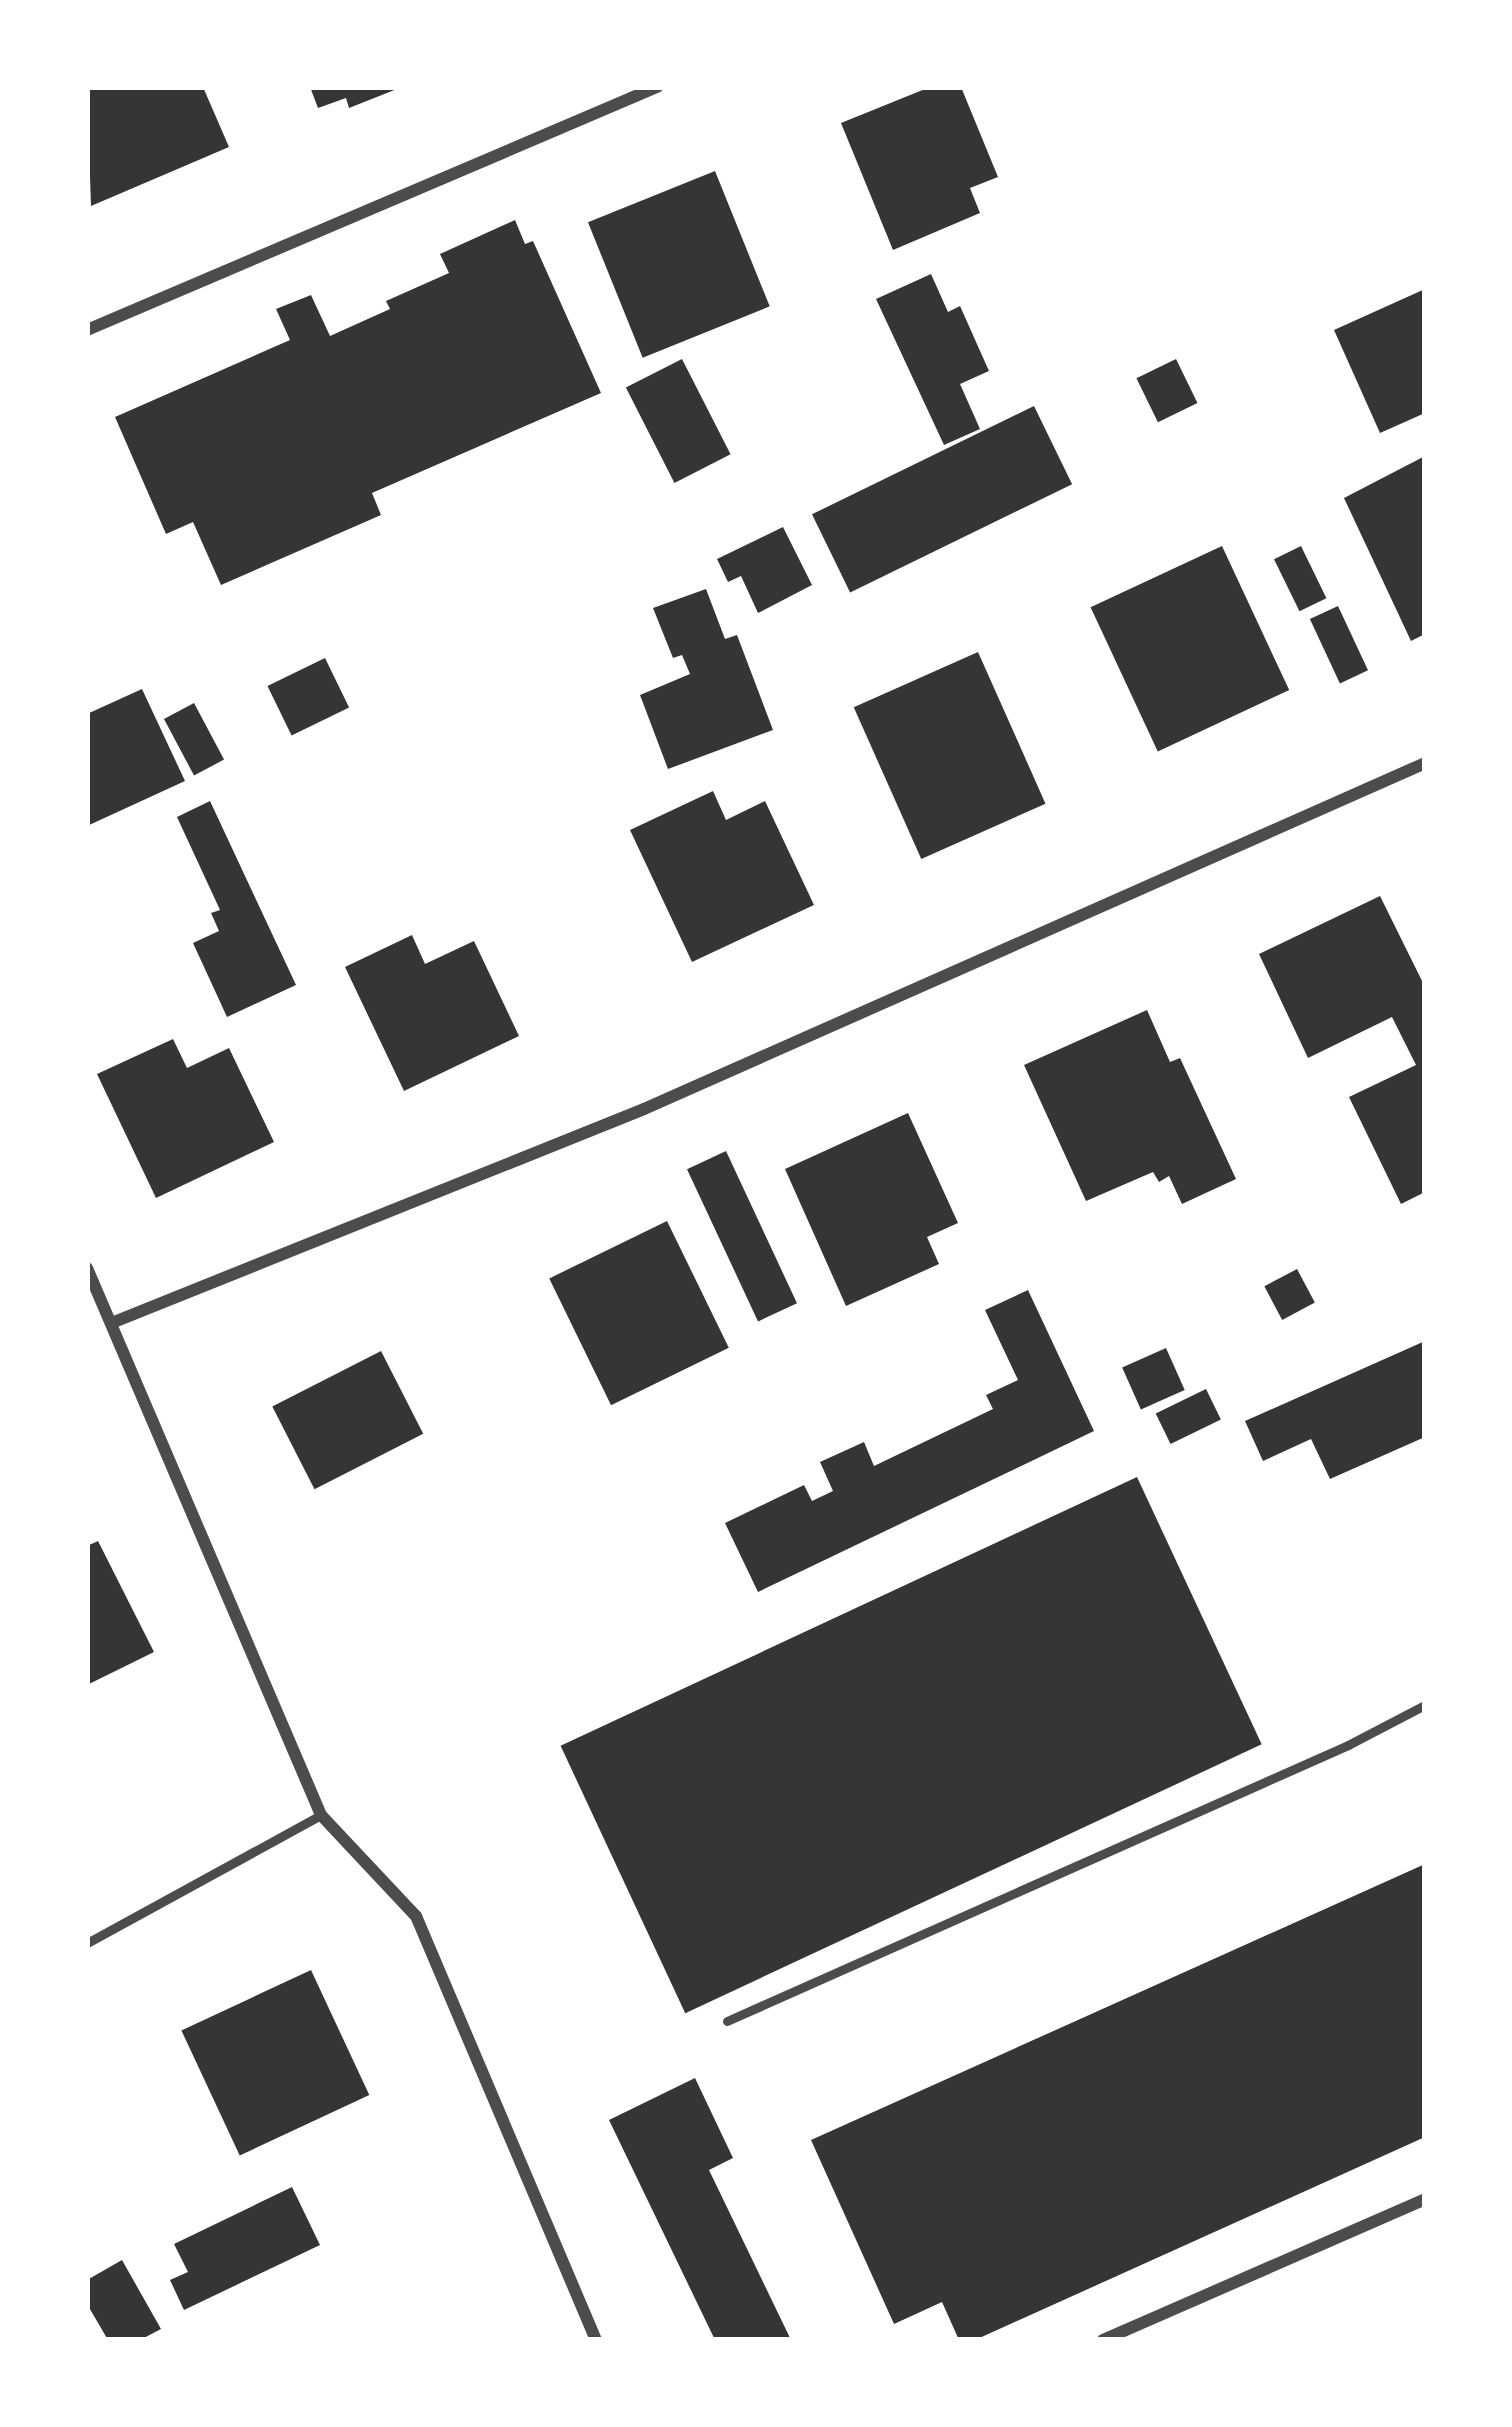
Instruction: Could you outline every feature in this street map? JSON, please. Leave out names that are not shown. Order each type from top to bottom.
[{"type":"street","points":[[87,330],[657,87]]},
{"type":"street","points":[[114,1322],[644,1109],[1425,763]]},
{"type":"street","points":[[87,1268],[321,1815],[416,1916],[596,2340]]},
{"type":"street","points":[[1103,2340],[1425,2199]]},
{"type":"lane","points":[[727,2021],[1348,1745],[1425,1705]]},
{"type":"lane","points":[[87,1943],[321,1815]]},
{"type":"building","points":[[87,87],[203,87],[229,147],[91,206]]},
{"type":"building","points":[[310,87],[402,87],[349,108],[346,98],[318,108]]},
{"type":"building","points":[[930,87],[961,87],[998,177],[970,188],[980,213],[893,250],[841,123]]},
{"type":"building","points":[[715,171],[770,306],[643,358],[588,222]]},
{"type":"building","points":[[515,220],[525,244],[533,241],[601,393],[372,493],[381,515],[221,585],[193,522],[166,534],[115,417],[290,340],[276,309],[311,295],[330,336],[390,309],[386,301],[449,273],[440,254]]},
{"type":"building","points":[[931,274],[948,312],[960,306],[989,371],[960,384],[980,429],[944,445],[876,299]]},
{"type":"building","points":[[1425,289],[1425,413],[1380,433],[1334,330]]},
{"type":"building","points":[[682,359],[731,454],[674,483],[626,388]]},
{"type":"building","points":[[1176,359],[1197,403],[1158,422],[1136,378]]},
{"type":"building","points":[[1034,406],[1072,484],[850,592],[812,514]]},
{"type":"building","points":[[1425,456],[1425,634],[1411,641],[1344,498]]},
{"type":"building","points":[[783,527],[812,585],[758,613],[741,576],[728,582],[717,559]]},
{"type":"building","points":[[1222,546],[1289,690],[1158,751],[1091,607]]},
{"type":"building","points":[[1301,546],[1326,598],[1299,611],[1274,559]]},
{"type":"building","points":[[706,589],[725,639],[737,635],[773,730],[668,769],[640,695],[690,674],[682,655],[673,658],[653,608]]},
{"type":"building","points":[[1338,606],[1368,670],[1340,683],[1310,619]]},
{"type":"building","points":[[978,652],[1046,804],[921,859],[854,707]]},
{"type":"building","points":[[325,658],[349,707],[292,735],[267,686]]},
{"type":"building","points":[[142,689],[185,781],[87,826],[87,714]]},
{"type":"building","points":[[194,703],[224,760],[194,775],[164,719]]},
{"type":"building","points":[[713,791],[726,820],[765,801],[814,905],[692,962],[630,830]]},
{"type":"building","points":[[210,801],[296,985],[227,1017],[193,943],[219,931],[211,913],[220,910],[177,817]]},
{"type":"building","points":[[1380,896],[1425,987],[1425,1192],[1401,1204],[1349,1097],[1416,1065],[1392,1017],[1308,1058],[1259,954]]},
{"type":"building","points":[[412,935],[425,964],[474,941],[519,1036],[404,1091],[345,967]]},
{"type":"building","points":[[1147,1010],[1170,1062],[1180,1058],[1236,1179],[1182,1204],[1169,1176],[1159,1182],[1153,1172],[1086,1201],[1024,1065]]},
{"type":"building","points":[[173,1039],[187,1068],[229,1048],[274,1142],[156,1198],[97,1074]]},
{"type":"building","points":[[908,1113],[958,1223],[927,1237],[939,1264],[846,1306],[785,1169]]},
{"type":"building","points":[[726,1151],[797,1303],[758,1321],[687,1169]]},
{"type":"building","points":[[667,1221],[729,1348],[611,1405],[549,1278]]},
{"type":"building","points":[[1297,1269],[1315,1303],[1282,1320],[1264,1286]]},
{"type":"building","points":[[1028,1290],[1094,1431],[758,1592],[725,1523],[804,1485],[812,1501],[833,1491],[820,1462],[864,1442],[874,1466],[993,1409],[986,1395],[1018,1380],[985,1310]]},
{"type":"building","points":[[1425,1341],[1425,1437],[1330,1479],[1311,1439],[1263,1461],[1245,1421]]},
{"type":"building","points":[[1166,1348],[1185,1390],[1141,1410],[1122,1368]]},
{"type":"building","points":[[381,1351],[423,1434],[315,1489],[272,1406]]},
{"type":"building","points":[[1206,1389],[1221,1420],[1171,1444],[1156,1414]]},
{"type":"building","points":[[1137,1477],[1262,1744],[685,2013],[561,1746]]},
{"type":"building","points":[[98,1541],[154,1652],[87,1685],[87,1546]]},
{"type":"building","points":[[1425,1864],[1425,2137],[975,2340],[959,2340],[942,2302],[894,2324],[811,2140]]},
{"type":"building","points":[[311,1970],[369,2095],[240,2156],[181,2030]]},
{"type":"building","points":[[695,2078],[733,2158],[709,2170],[791,2340],[715,2340],[609,2120]]},
{"type":"building","points":[[292,2187],[320,2245],[184,2310],[170,2280],[188,2272],[174,2244]]},
{"type":"building","points":[[122,2260],[161,2329],[140,2340],[108,2340],[87,2304],[87,2280]]}]
